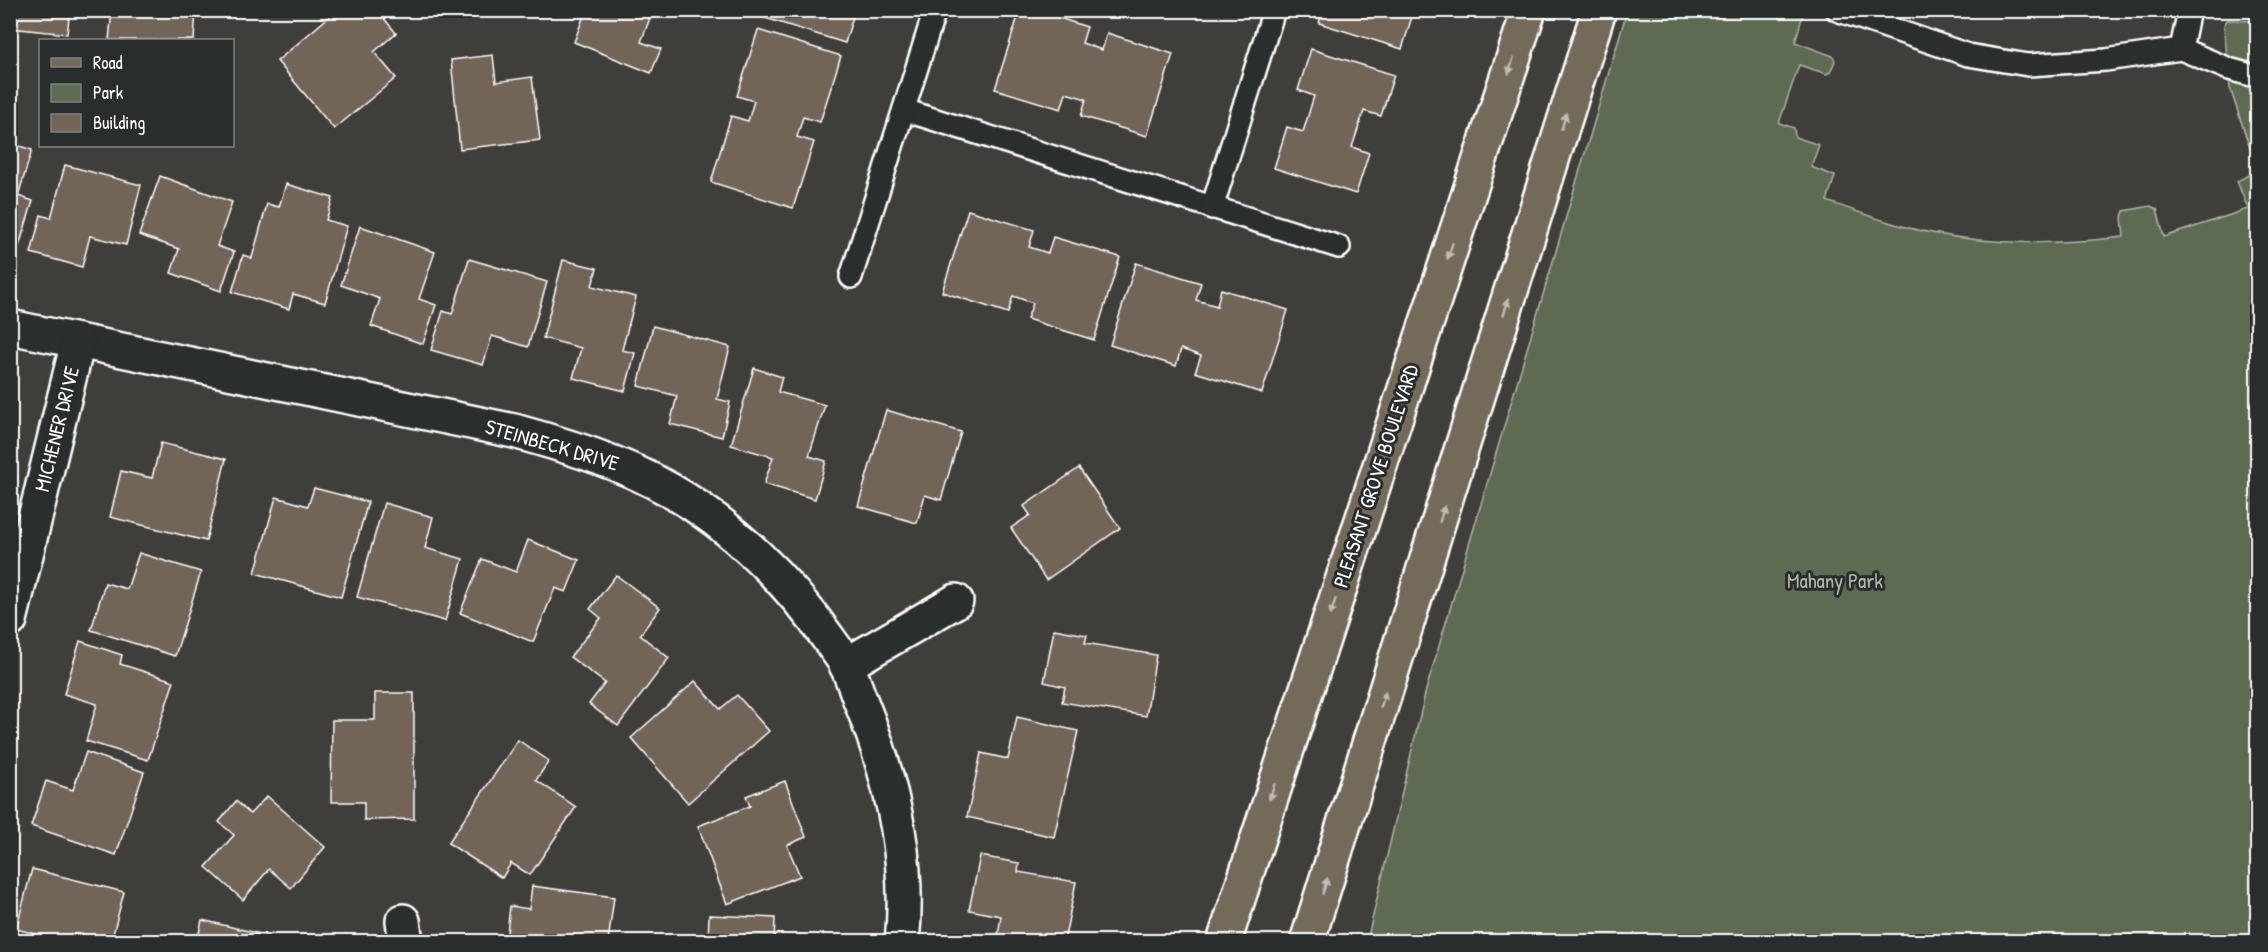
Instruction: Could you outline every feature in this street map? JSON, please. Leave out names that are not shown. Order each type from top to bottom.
[{"type":"main road","name":"PLEASANT GROVE BOULEVARD","points":[[1228,940],[1530,10]]},
{"type":"main road","points":[[1307,942],[1599,10]]},
{"type":"street","name":"STEINBECK DRIVE","points":[[10,327],[514,431],[578,449],[626,467],[672,491],[720,524],[761,560],[804,605],[846,665],[874,734],[891,794],[902,875],[905,917],[902,942]]},
{"type":"street","name":"MICHENER DRIVE","points":[[10,620],[78,342]]},
{"type":"street","points":[[846,665],[956,601]]},
{"type":"lane","points":[[851,277],[935,10]]},
{"type":"lane","points":[[1212,208],[1274,10]]},
{"type":"lane","points":[[1837,10],[1968,55],[2028,65],[2097,61],[2181,49],[2229,69],[2258,77]]},
{"type":"lane","points":[[2181,49],[2189,10]]},
{"type":"lane","points":[[904,110],[1339,248]]},
{"type":"green space","name":"Mahany Park","points":[[1627,11],[1804,11],[1795,42],[1833,56],[1835,61],[1827,74],[1799,65],[1779,123],[1794,128],[1795,137],[1819,145],[1811,167],[1835,176],[1827,201],[1905,227],[1956,237],[2004,242],[2052,242],[2124,237],[2122,217],[2124,211],[2151,206],[2157,209],[2164,237],[2248,209],[2237,181],[2257,171],[2257,941],[1367,941],[1426,690]]},
{"type":"green space","points":[[2256,11],[2257,169],[2230,88],[2224,25],[2227,20],[2255,21]]},
{"type":"building","points":[[10,10],[70,10],[67,34],[10,28]]},
{"type":"building","points":[[112,10],[196,10],[194,39],[109,39]]},
{"type":"building","points":[[337,10],[377,10],[396,33],[374,52],[396,78],[334,129],[277,61]]},
{"type":"building","points":[[586,10],[653,10],[641,42],[661,49],[651,73],[574,42]]},
{"type":"building","points":[[764,10],[855,10],[845,43],[762,17]]},
{"type":"building","points":[[1020,10],[1035,10],[1087,27],[1082,43],[1102,50],[1107,33],[1173,54],[1147,136],[1081,116],[1086,99],[1066,93],[1061,109],[995,89]]},
{"type":"building","points":[[1323,10],[1414,10],[1402,49],[1319,23]]},
{"type":"building","points":[[758,30],[841,56],[820,122],[803,117],[797,137],[814,142],[793,208],[711,182],[731,116],[748,121],[754,101],[737,96]]},
{"type":"building","points":[[1311,49],[1394,75],[1381,116],[1364,111],[1352,147],[1369,153],[1356,194],[1274,168],[1287,127],[1303,132],[1314,96],[1298,90]]},
{"type":"building","points":[[493,55],[496,82],[532,77],[540,140],[460,149],[451,60]]},
{"type":"building","points":[[10,143],[32,150],[18,196],[33,201],[19,246],[10,243]]},
{"type":"building","points":[[65,165],[141,185],[126,245],[90,236],[82,267],[31,253],[41,215],[51,218]]},
{"type":"building","points":[[160,176],[232,202],[217,246],[234,252],[221,291],[171,273],[179,249],[139,235]]},
{"type":"building","points":[[286,184],[333,198],[326,220],[347,226],[325,303],[293,294],[289,309],[232,292],[243,255],[252,258],[267,204],[279,207]]},
{"type":"building","points":[[968,210],[1034,230],[1029,247],[1048,253],[1053,237],[1120,257],[1094,340],[1027,319],[1033,303],[1013,296],[1008,313],[942,292]]},
{"type":"building","points":[[360,226],[435,252],[419,299],[436,305],[423,344],[371,326],[380,299],[341,285]]},
{"type":"building","points":[[469,259],[547,282],[528,347],[492,336],[483,365],[431,350],[443,311],[452,314]]},
{"type":"building","points":[[563,260],[597,268],[592,286],[636,297],[622,350],[635,353],[625,391],[573,378],[581,348],[543,338]]},
{"type":"building","points":[[1136,263],[1201,283],[1196,300],[1217,306],[1221,289],[1288,310],[1262,393],[1195,372],[1201,356],[1181,349],[1176,366],[1110,345]]},
{"type":"building","points":[[653,326],[730,347],[717,399],[730,402],[722,437],[670,424],[677,396],[638,386]]},
{"type":"building","points":[[754,368],[782,377],[778,392],[825,405],[809,456],[826,461],[815,499],[764,484],[773,457],[731,445]]},
{"type":"building","points":[[886,410],[961,432],[941,500],[925,495],[917,523],[858,506]]},
{"type":"building","points":[[161,443],[226,459],[206,541],[110,517],[121,471],[152,478]]},
{"type":"building","points":[[1079,468],[1120,528],[1046,580],[1011,528],[1030,515],[1024,506]]},
{"type":"building","points":[[314,488],[368,502],[341,597],[255,573],[276,497],[308,506]]},
{"type":"building","points":[[384,503],[433,517],[425,548],[463,559],[445,621],[357,597]]},
{"type":"building","points":[[528,540],[579,560],[566,592],[555,588],[533,642],[460,613],[482,559],[516,572]]},
{"type":"building","points":[[139,553],[201,572],[175,656],[91,630],[105,583],[127,589]]},
{"type":"building","points":[[616,575],[660,608],[640,635],[669,658],[618,726],[589,704],[605,683],[570,657],[601,618],[590,609]]},
{"type":"building","points":[[1054,629],[1087,635],[1085,643],[1156,655],[1146,716],[1062,702],[1065,687],[1044,682]]},
{"type":"building","points":[[80,641],[122,655],[120,664],[174,681],[148,760],[86,741],[97,704],[64,694]]},
{"type":"building","points":[[695,681],[720,709],[737,695],[769,731],[688,803],[631,738]]},
{"type":"building","points":[[375,693],[414,693],[414,819],[364,820],[364,802],[331,802],[332,720],[375,720]]},
{"type":"building","points":[[1017,717],[1078,731],[1054,837],[967,817],[981,753],[1008,759]]},
{"type":"building","points":[[518,740],[549,761],[536,780],[576,807],[530,875],[511,863],[502,878],[448,843]]},
{"type":"building","points":[[86,752],[144,772],[116,855],[31,826],[46,781],[73,790]]},
{"type":"building","points":[[785,781],[806,837],[787,845],[800,876],[727,904],[698,826],[750,806],[746,796]]},
{"type":"building","points":[[267,796],[325,847],[291,888],[269,869],[243,900],[206,867],[234,835],[219,822],[236,801],[250,814]]},
{"type":"building","points":[[980,856],[1019,863],[1018,872],[1076,882],[1064,942],[997,942],[1001,916],[969,910]]},
{"type":"building","points":[[32,869],[124,892],[111,942],[43,942],[44,936],[16,929]]},
{"type":"building","points":[[532,886],[614,897],[608,942],[506,942],[510,906],[529,909]]},
{"type":"building","points":[[709,915],[775,918],[774,942],[708,942]]},
{"type":"building","points":[[202,920],[269,936],[267,942],[197,942]]}]
